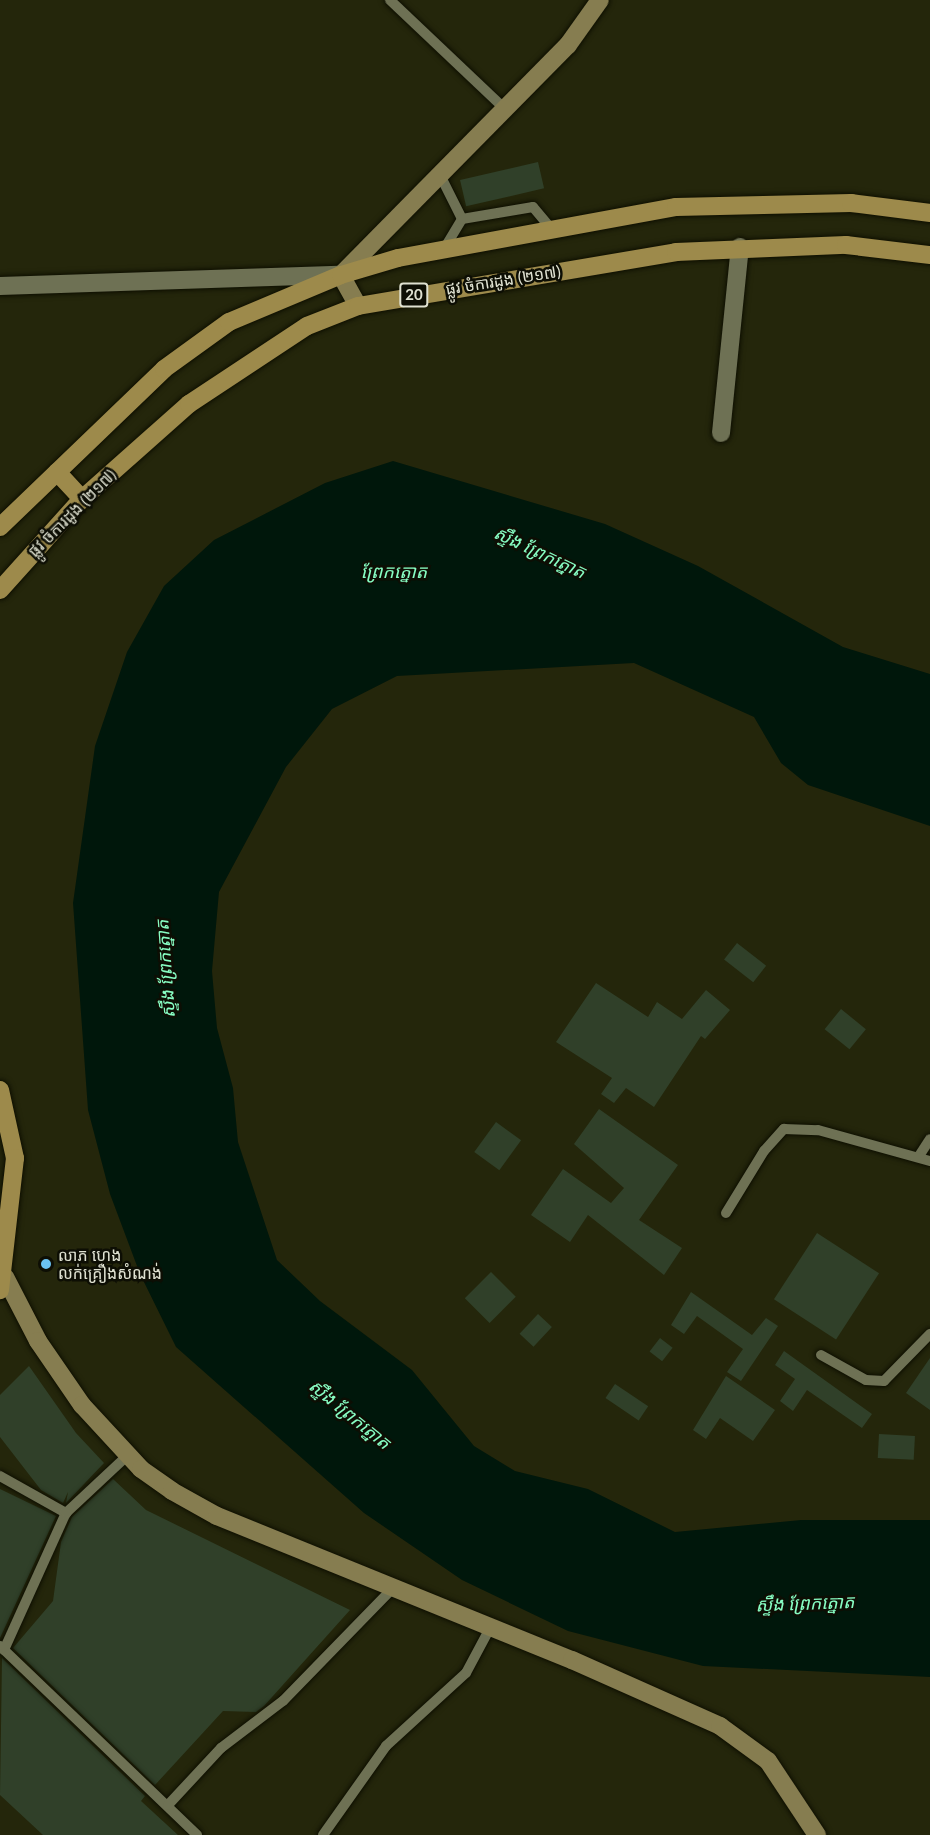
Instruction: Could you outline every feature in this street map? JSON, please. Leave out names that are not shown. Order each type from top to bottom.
[{"type":"main road","name":"20","points":[[0,527],[164,369],[229,322],[341,275],[444,249],[676,207],[760,202],[851,203],[930,213]]},
{"type":"main road","name":"ផ្លូវ ចំការដូង (២១៧)","points":[[0,591],[82,499],[189,404],[250,360],[307,326],[358,306],[676,252],[740,247],[846,245],[930,255]]},
{"type":"main road","points":[[57,472],[82,499]]},
{"type":"main road","points":[[0,1090],[15,1158],[2,1279]]},
{"type":"street","points":[[0,286],[341,275],[568,45],[600,0]]},
{"type":"street","points":[[721,433],[740,247]]},
{"type":"street","points":[[341,275],[358,306]]},
{"type":"street","points":[[2,1279],[38,1341],[127,1456],[172,1491],[217,1516],[490,1628],[720,1726],[768,1761],[817,1835]]},
{"type":"lane","points":[[390,0],[505,109]]},
{"type":"lane","points":[[440,175],[462,219]]},
{"type":"lane","points":[[444,249],[462,219],[533,207],[552,230]]},
{"type":"lane","points":[[726,1214],[764,1151],[784,1129],[818,1130],[925,1159],[930,1140]]},
{"type":"lane","points":[[821,1355],[866,1380],[884,1381],[930,1334]]},
{"type":"lane","points":[[127,1456],[66,1513],[2,1648],[197,1835]]},
{"type":"lane","points":[[0,1476],[66,1513]]},
{"type":"lane","points":[[168,1805],[226,1743],[283,1701],[392,1589]]},
{"type":"lane","points":[[323,1835],[386,1746],[466,1673],[490,1628]]},
{"type":"water","name":"ព្រែកត្នោត","points":[[393,461],[605,524],[698,566],[843,647],[930,674],[930,826],[808,785],[781,763],[754,717],[634,663],[397,676],[332,709],[286,767],[219,892],[212,971],[217,1028],[233,1088],[238,1142],[277,1260],[320,1301],[412,1370],[474,1446],[515,1471],[588,1489],[675,1532],[801,1520],[930,1520],[930,1677],[703,1666],[568,1631],[462,1580],[364,1513],[176,1347],[140,1274],[110,1194],[88,1110],[73,903],[95,746],[127,652],[164,586],[214,540],[325,483]]},
{"type":"building","points":[[538,162],[544,188],[466,206],[460,180]]},
{"type":"building","points":[[737,943],[766,966],[753,982],[724,960]]},
{"type":"building","points":[[596,983],[648,1017],[657,1002],[682,1019],[706,990],[730,1010],[705,1039],[701,1036],[654,1107],[626,1088],[614,1103],[601,1094],[612,1078],[556,1042]]},
{"type":"building","points":[[841,1009],[866,1029],[850,1049],[825,1029]]},
{"type":"building","points":[[599,1109],[678,1165],[639,1220],[682,1248],[664,1275],[588,1215],[570,1242],[531,1215],[563,1169],[611,1203],[624,1188],[574,1144]]},
{"type":"building","points":[[496,1122],[521,1140],[499,1170],[474,1152]]},
{"type":"building","points":[[817,1233],[879,1273],[836,1340],[774,1299]]},
{"type":"building","points":[[491,1272],[516,1297],[490,1323],[465,1298]]},
{"type":"building","points":[[691,1292],[752,1335],[766,1318],[778,1326],[741,1381],[727,1372],[743,1349],[697,1316],[684,1334],[671,1325]]},
{"type":"building","points":[[538,1314],[552,1327],[533,1347],[520,1334]]},
{"type":"building","points":[[660,1338],[673,1348],[662,1361],[650,1351]]},
{"type":"building","points":[[784,1351],[872,1414],[862,1428],[807,1390],[793,1411],[780,1401],[795,1379],[775,1365]]},
{"type":"building","points":[[930,1358],[930,1410],[906,1393]]},
{"type":"building","points":[[29,1366],[76,1433],[104,1463],[66,1503],[68,1492],[63,1503],[41,1490],[0,1437],[0,1395]]},
{"type":"building","points":[[726,1376],[775,1410],[753,1441],[720,1418],[706,1439],[693,1430]]},
{"type":"building","points":[[615,1384],[648,1406],[639,1420],[605,1398]]},
{"type":"building","points":[[879,1434],[915,1436],[914,1460],[878,1458]]},
{"type":"building","points":[[113,1479],[146,1510],[350,1610],[264,1706],[256,1712],[223,1711],[155,1785],[13,1648],[53,1601],[61,1542],[72,1517]]},
{"type":"building","points":[[0,1489],[56,1516],[0,1638]]},
{"type":"building","points":[[2,1658],[145,1796],[141,1801],[178,1835],[43,1835],[0,1795]]},
{"type":"place","name":"លាភ ហេង លក់គ្រឿងសំណង់","points":[[46,1264]]},
{"type":"water label","name":"ស្ទឹង ព្រែកត្នោត","points":[[540,552]]},
{"type":"water label","name":"ស្ទឹង ព្រែកត្នោត","points":[[165,969]]},
{"type":"water label","name":"ស្ទឹង ព្រែកត្នោត","points":[[350,1414]]},
{"type":"water label","name":"ស្ទឹង ព្រែកត្នោត","points":[[805,1603]]}]
